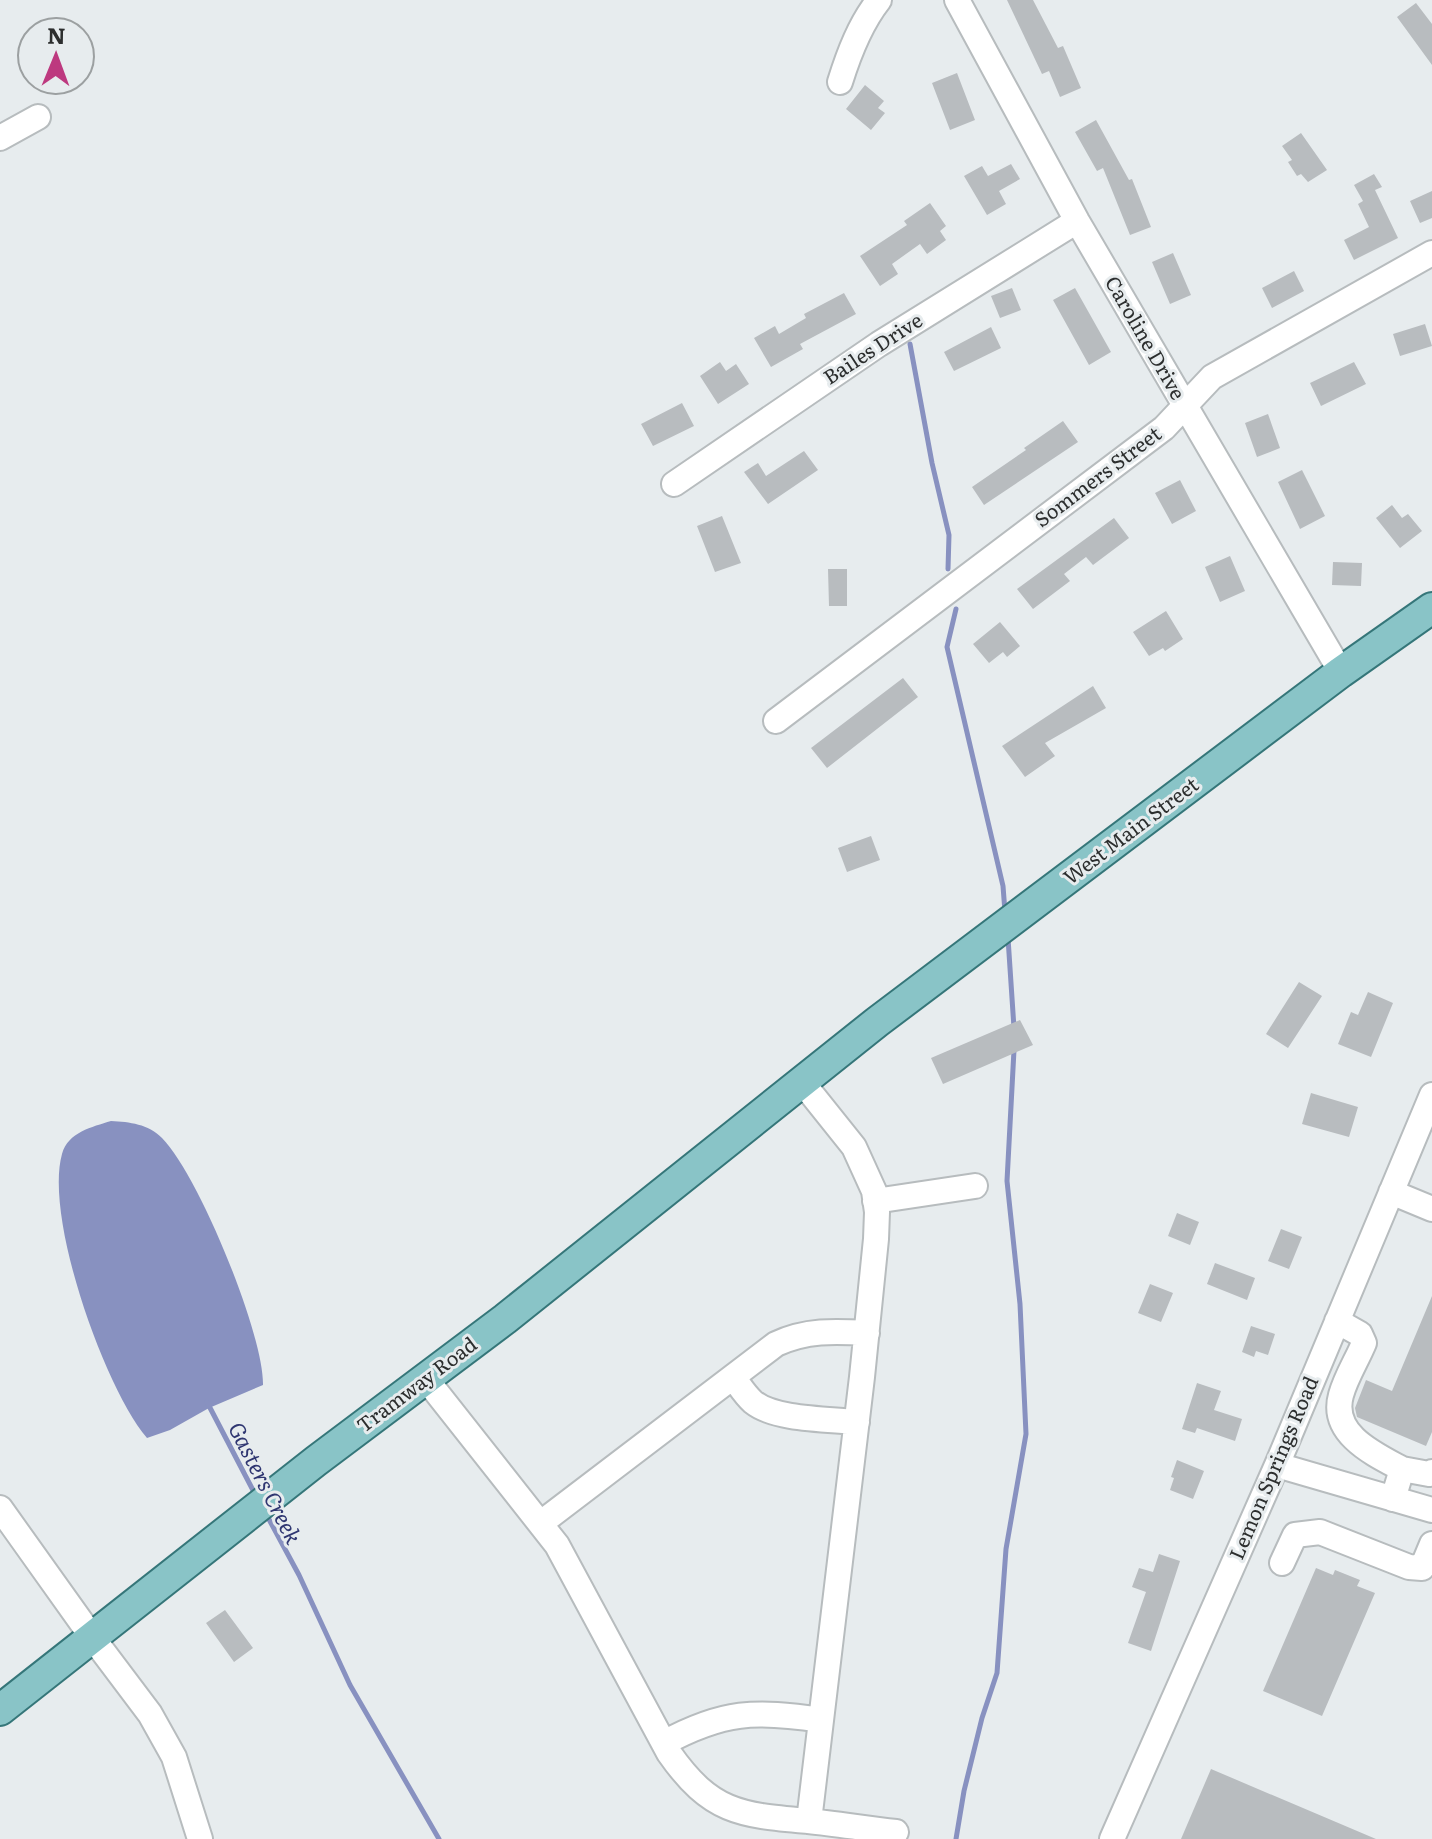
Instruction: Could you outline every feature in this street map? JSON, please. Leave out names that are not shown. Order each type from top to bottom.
[{"type":"main road","name":"West Main Street","points":[[832,1059],[1341,672],[1432,608]]},
{"type":"main road","name":"Tramway Road","points":[[0,1710],[316,1461],[505,1319],[832,1059]]},
{"type":"street","points":[[840,82],[863,23],[879,0]]},
{"type":"street","name":"Caroline Drive","points":[[957,0],[1077,221],[1341,672]]},
{"type":"street","points":[[0,138],[38,117]]},
{"type":"street","name":"Bailes Drive","points":[[674,484],[879,344],[1077,221]]},
{"type":"street","name":"Sommers Street","points":[[776,721],[1164,428],[1212,377],[1432,253]]},
{"type":"street","points":[[802,1082],[854,1147],[865,1168],[875,1201],[876,1239],[809,1821]]},
{"type":"street","name":"Lemon Springs Road","points":[[1112,1839],[1277,1465],[1432,1095]]},
{"type":"street","points":[[875,1201],[975,1186]]},
{"type":"street","points":[[1391,1192],[1432,1209]]},
{"type":"street","points":[[1337,1321],[1360,1334],[1364,1343],[1341,1395],[1339,1415],[1344,1427],[1369,1452],[1402,1469],[1432,1472]]},
{"type":"street","points":[[541,1523],[776,1344],[816,1332],[867,1333]]},
{"type":"street","points":[[733,1377],[752,1401],[765,1409],[783,1414],[857,1422]]},
{"type":"street","points":[[426,1379],[557,1545],[664,1743],[686,1777],[728,1809],[753,1816],[896,1832]]},
{"type":"street","points":[[1277,1465],[1432,1510]]},
{"type":"street","points":[[1393,1499],[1402,1469]]},
{"type":"street","points":[[0,1508],[150,1714],[174,1757],[200,1839]]},
{"type":"street","points":[[1282,1563],[1295,1535],[1320,1532],[1409,1567],[1422,1568],[1432,1544]]},
{"type":"street","points":[[664,1743],[699,1724],[725,1717],[760,1714],[821,1720]]},
{"type":"water","points":[[111,1121],[132,1123],[151,1130],[177,1157],[210,1219],[241,1294],[253,1330],[263,1385],[147,1438],[113,1382],[97,1343],[82,1302],[62,1218],[59,1183],[65,1147],[75,1135]]},
{"type":"building","points":[[1007,0],[1033,0],[1058,48],[1063,46],[1081,88],[1060,97],[1049,71],[1042,74]]},
{"type":"building","points":[[1416,3],[1432,24],[1432,65],[1397,17]]},
{"type":"building","points":[[957,73],[975,120],[950,130],[932,83]]},
{"type":"building","points":[[865,85],[884,101],[878,108],[885,113],[871,130],[846,109]]},
{"type":"building","points":[[1096,120],[1129,180],[1132,179],[1151,227],[1130,235],[1103,168],[1097,171],[1075,132]]},
{"type":"building","points":[[1301,133],[1327,170],[1308,182],[1301,174],[1297,176],[1288,162],[1292,160],[1282,146]]},
{"type":"building","points":[[1011,164],[1020,179],[999,191],[1006,204],[987,215],[964,176],[982,166],[988,176]]},
{"type":"building","points":[[1374,174],[1382,187],[1375,190],[1398,238],[1354,260],[1344,240],[1369,227],[1358,204],[1363,201],[1354,185]]},
{"type":"building","points":[[1432,191],[1432,218],[1420,223],[1410,201]]},
{"type":"building","points":[[930,203],[946,226],[940,231],[946,240],[927,254],[920,244],[892,264],[898,274],[880,286],[860,256],[907,225],[904,221]]},
{"type":"building","points":[[1173,253],[1191,295],[1170,304],[1152,262]]},
{"type":"building","points":[[1294,271],[1304,291],[1272,308],[1262,288]]},
{"type":"building","points":[[1012,288],[1021,310],[1000,318],[991,296]]},
{"type":"building","points":[[1075,288],[1111,352],[1089,365],[1053,300]]},
{"type":"building","points":[[844,293],[856,314],[800,344],[803,349],[771,367],[754,338],[775,326],[779,334],[806,318],[804,314]]},
{"type":"building","points":[[1425,324],[1432,346],[1400,356],[1393,334]]},
{"type":"building","points":[[991,327],[1001,348],[954,371],[944,352]]},
{"type":"building","points":[[720,362],[726,371],[736,364],[749,384],[718,404],[700,376]]},
{"type":"building","points":[[1354,362],[1366,384],[1321,406],[1310,383]]},
{"type":"building","points":[[682,403],[694,426],[653,446],[641,424]]},
{"type":"building","points":[[1268,414],[1280,448],[1257,457],[1245,423]]},
{"type":"building","points":[[1063,421],[1078,442],[984,505],[972,487]]},
{"type":"building","points":[[804,451],[818,470],[768,504],[744,472],[758,463],[766,476]]},
{"type":"building","points":[[1302,470],[1325,516],[1300,529],[1278,482]]},
{"type":"building","points":[[1180,480],[1196,511],[1172,524],[1155,493]]},
{"type":"building","points":[[1392,505],[1402,518],[1408,514],[1422,531],[1400,548],[1376,518]]},
{"type":"building","points":[[722,516],[741,563],[715,572],[697,526]]},
{"type":"building","points":[[1114,518],[1129,538],[1093,565],[1086,557],[1064,574],[1070,581],[1033,609],[1017,589]]},
{"type":"building","points":[[1230,556],[1245,591],[1220,602],[1205,567]]},
{"type":"building","points":[[1333,562],[1362,563],[1361,586],[1332,585]]},
{"type":"building","points":[[828,569],[847,569],[847,606],[829,606]]},
{"type":"building","points":[[1166,611],[1183,639],[1165,651],[1163,648],[1149,656],[1133,632]]},
{"type":"building","points":[[1000,622],[1020,646],[1007,657],[1003,652],[989,663],[973,644]]},
{"type":"building","points":[[903,678],[918,697],[827,768],[811,748]]},
{"type":"building","points":[[1093,686],[1106,708],[1045,743],[1055,756],[1025,777],[1002,746]]},
{"type":"building","points":[[871,836],[880,860],[847,872],[838,848]]},
{"type":"building","points":[[1299,982],[1322,996],[1288,1048],[1266,1034]]},
{"type":"building","points":[[1368,992],[1393,1003],[1371,1057],[1338,1044],[1351,1012],[1358,1015]]},
{"type":"building","points":[[1020,1020],[1033,1045],[943,1084],[931,1058]]},
{"type":"building","points":[[1311,1093],[1358,1107],[1349,1137],[1302,1124]]},
{"type":"building","points":[[1177,1213],[1199,1222],[1190,1245],[1168,1236]]},
{"type":"building","points":[[1281,1229],[1302,1237],[1289,1269],[1268,1261]]},
{"type":"building","points":[[1215,1263],[1255,1278],[1247,1300],[1207,1284]]},
{"type":"building","points":[[1150,1284],[1173,1293],[1161,1322],[1138,1313]]},
{"type":"building","points":[[1432,1296],[1432,1432],[1426,1446],[1357,1417],[1355,1408],[1366,1380],[1392,1391]]},
{"type":"building","points":[[1251,1326],[1275,1334],[1268,1355],[1256,1351],[1254,1357],[1242,1352]]},
{"type":"building","points":[[1197,1383],[1221,1391],[1214,1410],[1242,1419],[1235,1441],[1197,1428],[1195,1433],[1182,1429]]},
{"type":"building","points":[[1177,1460],[1204,1471],[1193,1499],[1170,1490]]},
{"type":"building","points":[[1159,1554],[1180,1561],[1151,1651],[1128,1643],[1146,1592],[1132,1587],[1139,1568],[1153,1572]]},
{"type":"building","points":[[1316,1568],[1333,1575],[1335,1570],[1360,1580],[1357,1586],[1375,1593],[1322,1716],[1263,1691]]},
{"type":"building","points":[[225,1610],[253,1648],[234,1662],[206,1623]]},
{"type":"building","points":[[1211,1769],[1376,1839],[1181,1839]]},
{"type":"waterway","points":[[910,344],[949,535],[948,569]]},
{"type":"waterway","points":[[956,609],[947,647],[1003,886],[1005,912]]},
{"type":"waterway","points":[[1008,938],[1014,1028]]},
{"type":"waterway","points":[[956,1839],[982,1718],[997,1673],[1006,1549],[1026,1434],[1020,1304],[1007,1181],[1014,1050]]},
{"type":"waterway","name":"Gasters Creek","points":[[207,1402],[256,1496]]},
{"type":"waterway","name":"Gasters Creek","points":[[265,1512],[299,1575],[350,1685],[439,1839]]}]
